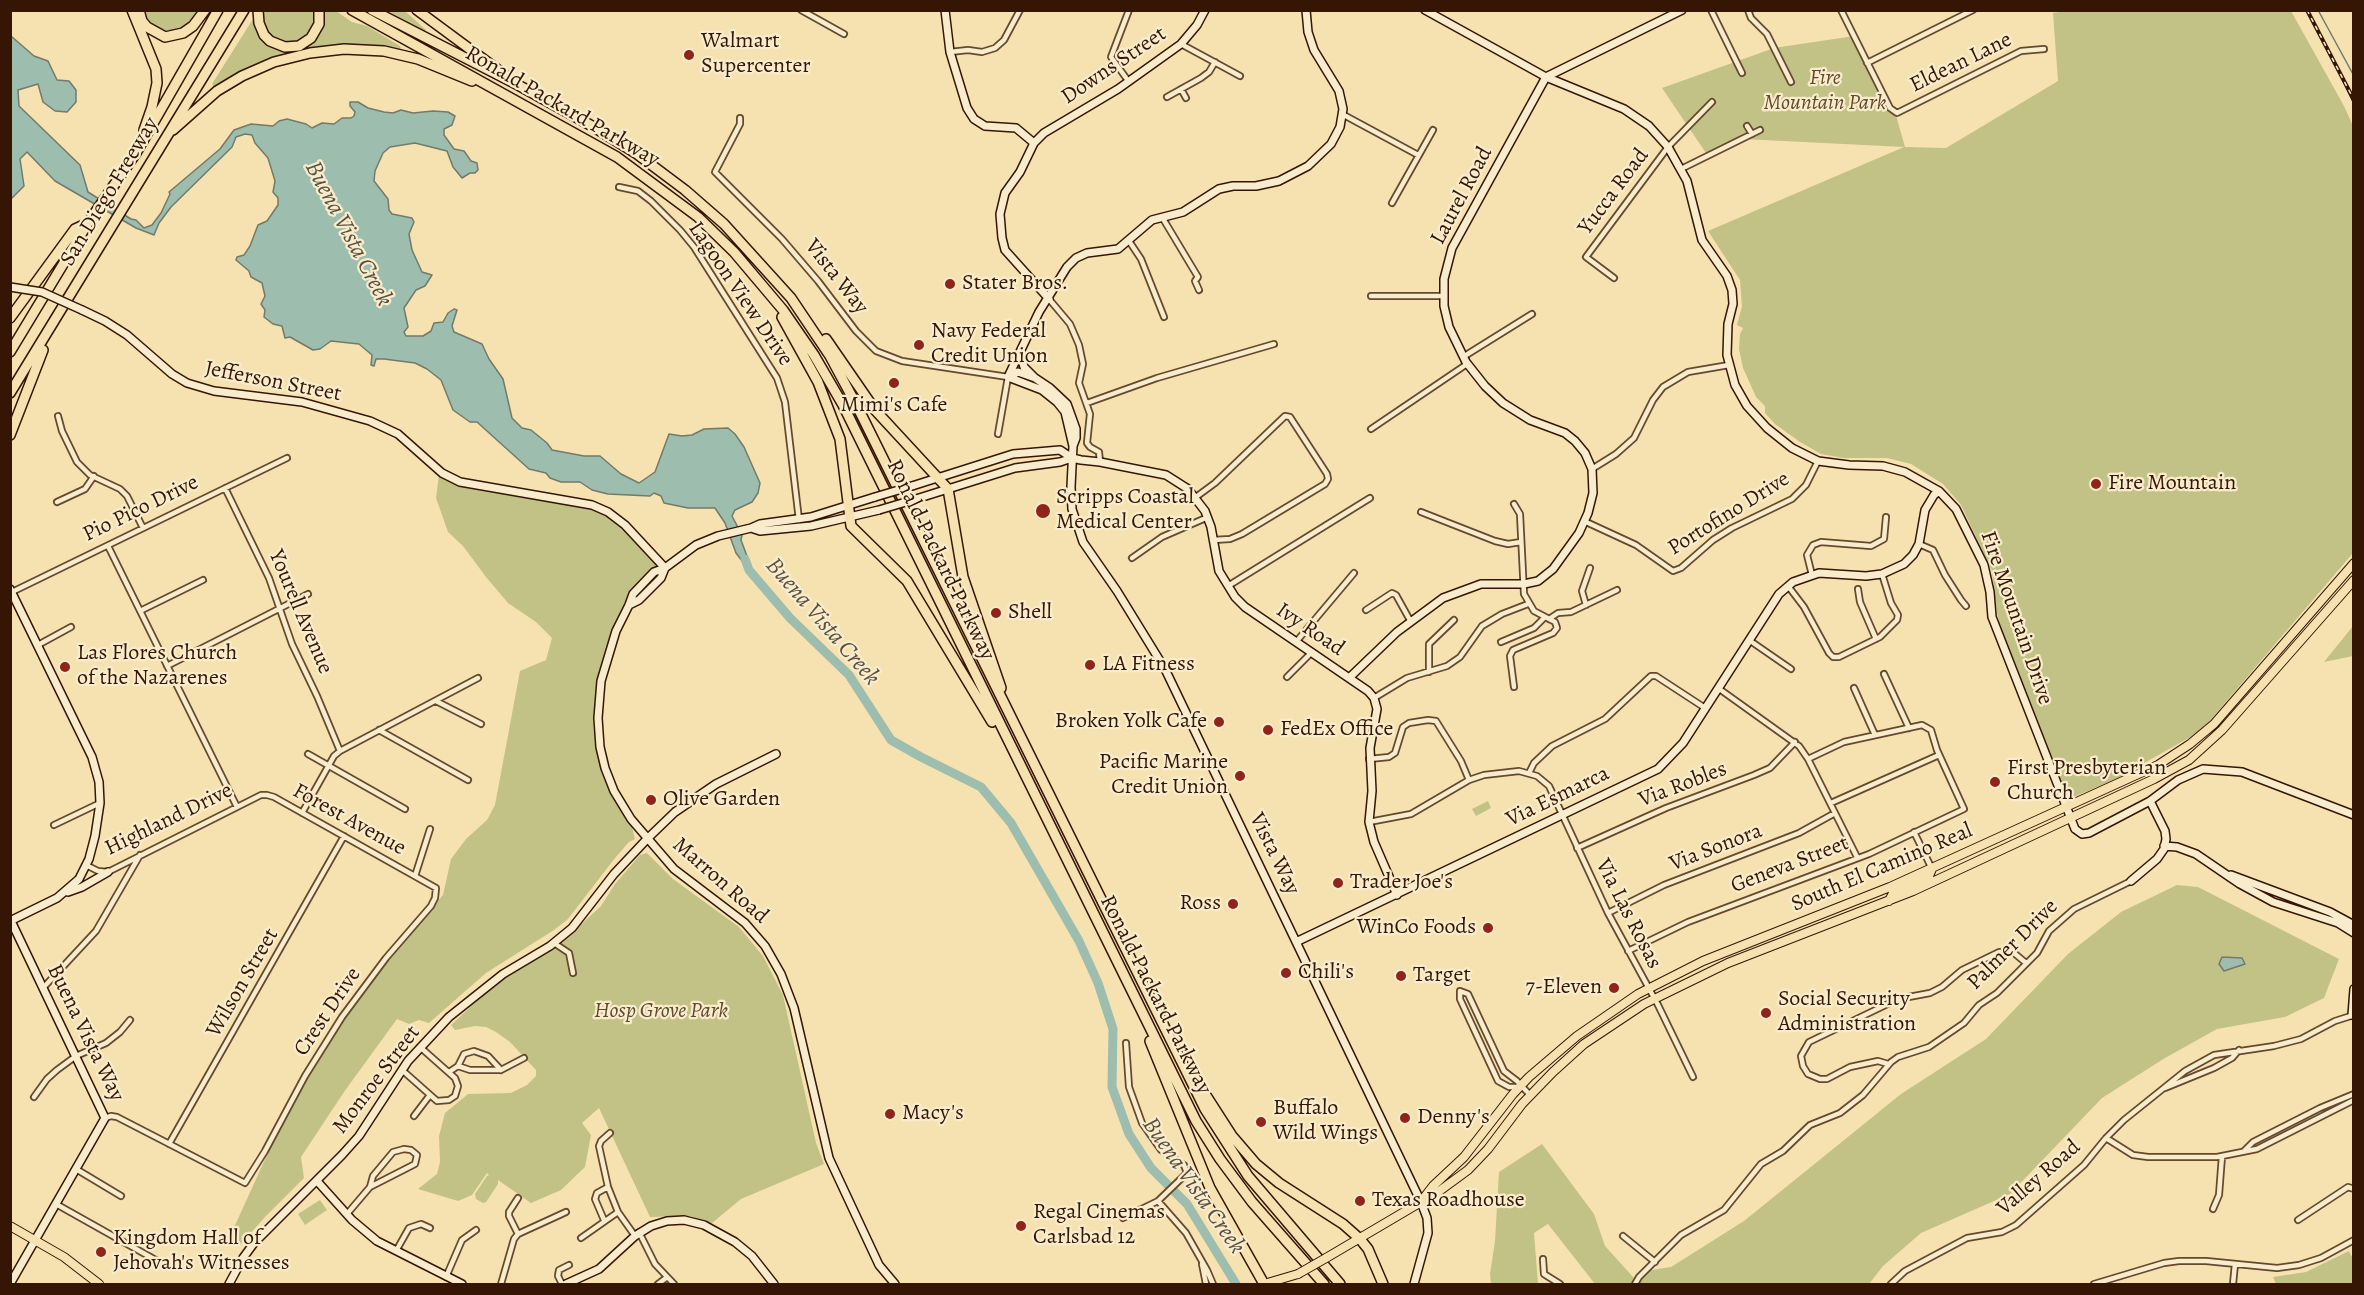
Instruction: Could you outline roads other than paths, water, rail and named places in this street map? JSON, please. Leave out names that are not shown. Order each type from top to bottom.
[{"type":"highway","points":[[132,10],[151,55],[157,83],[152,107],[136,153]]},
{"type":"highway","points":[[139,10],[142,21],[147,27],[165,37],[183,33],[193,26],[205,10]]},
{"type":"highway","name":"San Diego Freeway","points":[[10,352],[88,223],[136,153],[218,10]]},
{"type":"highway","name":"San Diego Freeway","points":[[10,393],[244,10]]},
{"type":"highway","points":[[258,10],[259,23],[264,35],[270,41],[285,47],[299,46],[311,38],[319,24],[319,10]]},
{"type":"highway","name":"Ronald Packard Parkway","points":[[352,10],[582,136],[654,182],[698,218],[759,279],[800,332],[838,396],[1193,1114],[1221,1159],[1265,1218],[1324,1284]]},
{"type":"highway","name":"Ronald Packard Parkway","points":[[372,10],[592,126],[664,173],[724,224],[791,298],[844,380],[1205,1109],[1228,1148],[1269,1202],[1340,1284]]},
{"type":"highway","points":[[417,10],[501,70],[518,85]]},
{"type":"highway","points":[[168,134],[217,91],[242,76],[291,57],[329,50],[364,49],[418,59],[505,94]]},
{"type":"highway","points":[[10,318],[75,229],[88,223]]},
{"type":"highway","points":[[759,279],[796,340],[828,405],[840,439],[851,525],[890,562],[916,594],[1028,783]]},
{"type":"highway","points":[[791,298],[838,355],[875,410],[948,489],[967,591],[991,662],[1033,765]]},
{"type":"highway","points":[[10,435],[50,330]]},
{"type":"highway","points":[[1135,999],[1203,1172],[1264,1284]]},
{"type":"highway","points":[[1165,1030],[1219,1118],[1247,1154],[1279,1183],[1343,1224],[1360,1239],[1368,1249],[1383,1284]]},
{"type":"highway","points":[[1255,1269],[1255,1284]]},
{"type":"main road","points":[[945,10],[950,52],[967,108],[974,119],[985,126],[1016,128],[1034,143],[1020,172],[1003,197],[1000,226],[1003,245],[1008,254],[1049,299]]},
{"type":"main road","name":"Downs Street","points":[[1034,143],[1044,134],[1129,82],[1181,44],[1194,30],[1205,10]]},
{"type":"main road","points":[[1008,376],[1039,312],[1067,267],[1076,258],[1087,253],[1114,251],[1152,220],[1182,212],[1219,189],[1233,186],[1256,186],[1279,181],[1318,159],[1331,144],[1340,127],[1342,114],[1339,91],[1314,50],[1308,32],[1306,10]]},
{"type":"main road","name":"Fire Mountain Drive","points":[[1425,10],[1546,77],[1624,109],[1648,126],[1668,147],[1681,169],[1696,211],[1702,240],[1727,276],[1732,290],[1733,304],[1727,339],[1729,365],[1741,396],[1759,420],[1792,448],[1818,461],[1882,466],[1918,477],[1939,491],[1960,515],[1984,565],[1990,592],[1992,617],[2069,818]]},
{"type":"main road","points":[[1546,77],[1682,10]]},
{"type":"main road","name":"Laurel Road","points":[[1546,77],[1452,248],[1446,266],[1443,296],[1449,327],[1467,364],[1485,386],[1503,403],[1530,420],[1564,433],[1575,441],[1586,453],[1592,469]]},
{"type":"main road","name":"Jefferson Street","points":[[10,287],[42,292],[105,321],[127,335],[172,374],[187,383],[214,392],[302,402],[370,421],[398,434],[442,473],[460,482],[592,505],[608,512],[625,525],[665,568]]},
{"type":"main road","points":[[1020,352],[1024,367],[1035,378]]},
{"type":"main road","name":"Vista Way","points":[[1008,376],[1018,372],[1035,378],[1067,404],[1076,429],[1073,446]]},
{"type":"main road","name":"Vista Way","points":[[1008,376],[1033,385],[1061,406],[1069,425],[1073,446],[1072,508],[1083,542],[1165,669],[1421,1202],[1427,1218],[1428,1233],[1414,1284]]},
{"type":"main road","points":[[665,568],[696,545],[760,524],[799,520],[1025,453],[1060,450],[1072,458]]},
{"type":"main road","points":[[751,528],[760,531],[826,524],[1015,468],[1060,462],[1072,458]]},
{"type":"main road","name":"Ivy Road","points":[[1072,458],[1166,475],[1178,482],[1196,497],[1208,517],[1217,565],[1228,586],[1245,607],[1349,678],[1374,698]]},
{"type":"main road","points":[[1349,678],[1411,622],[1443,598],[1481,584],[1524,584],[1538,581],[1552,569],[1580,533],[1593,494],[1592,469]]},
{"type":"main road","points":[[1788,586],[1812,574],[1866,576],[1882,574],[1904,564],[1919,544],[1925,510],[1939,491]]},
{"type":"main road","name":"South El Camino Real","points":[[1421,1202],[1432,1186],[1464,1157],[1520,1087],[1587,1029],[1648,988],[1703,961],[1932,869],[2158,765],[2202,735],[2354,563]]},
{"type":"main road","name":"Marron Road","points":[[665,568],[654,572],[633,594],[610,649],[599,693],[598,718],[600,747],[611,784],[631,819],[647,838],[680,874],[745,922],[765,946],[781,974],[794,1008],[829,1158],[879,1265],[895,1284]]},
{"type":"main road","name":"South El Camino Real","points":[[1298,1274],[1421,1202],[1468,1170],[1488,1149],[1530,1095],[1584,1044],[1654,998],[1728,963],[1889,901],[2174,769],[2204,748],[2234,718],[2354,580]]},
{"type":"main road","name":"Via Esmarca","points":[[1296,942],[1658,769],[1683,743],[1779,594],[1788,586]]},
{"type":"main road","points":[[11,591],[92,757],[99,782],[100,803],[95,836],[86,865],[79,879],[59,896]]},
{"type":"main road","points":[[1374,698],[1377,709],[1369,759],[1372,791],[1369,822],[1374,842],[1397,895]]},
{"type":"main road","name":"Monroe Street","points":[[229,1284],[254,1243],[359,1136],[402,1070],[449,1017],[503,974],[554,943],[572,928],[614,874],[647,838],[698,795],[776,754]]},
{"type":"main road","points":[[2069,818],[2075,829],[2082,834],[2089,833],[2150,801],[2178,780],[2203,770],[2216,769],[2242,772],[2354,815]]},
{"type":"main road","points":[[2150,801],[2165,831],[2164,846],[2177,847],[2196,854],[2240,884],[2273,902],[2338,923],[2354,933]]},
{"type":"main road","name":"Palmer Drive","points":[[2131,881],[2157,859],[2164,846]]},
{"type":"main road","points":[[1889,901],[1893,893],[1929,876],[1932,869]]},
{"type":"main road","points":[[11,921],[108,872]]},
{"type":"main road","points":[[2227,874],[2330,912],[2354,925]]},
{"type":"main road","name":"Buena Vista Way","points":[[11,921],[105,1118]]},
{"type":"main road","points":[[2353,1015],[2354,990]]},
{"type":"main road","points":[[12,1279],[105,1118]]},
{"type":"main road","points":[[317,1181],[364,1232],[462,1284]]},
{"type":"main road","points":[[564,1284],[599,1269],[637,1234],[667,1221],[684,1220],[704,1225],[735,1242],[752,1256],[774,1284]]},
{"type":"main road","points":[[10,1226],[64,1257],[99,1284]]},
{"type":"main road","points":[[1264,1284],[1298,1274]]},
{"type":"main road","points":[[1286,1284],[1298,1274]]},
{"type":"street","points":[[801,10],[844,34]]},
{"type":"street","points":[[950,52],[968,50],[982,52],[995,48],[1004,40],[1020,10]]},
{"type":"street","points":[[1129,10],[1111,57],[1129,82]]},
{"type":"street","points":[[1711,10],[1742,73]]},
{"type":"street","points":[[1748,10],[1767,34],[1791,82]]},
{"type":"street","points":[[1841,10],[1867,63],[1973,10]]},
{"type":"street","points":[[1181,44],[1240,75]]},
{"type":"street","name":"Eldean Lane","points":[[1867,63],[1894,112],[2021,51],[2044,49]]},
{"type":"street","points":[[1167,97],[1201,78],[1209,72],[1215,62]]},
{"type":"street","points":[[1181,89],[1186,98]]},
{"type":"street","points":[[1668,147],[1712,102]]},
{"type":"street","points":[[1342,114],[1418,155]]},
{"type":"street","name":"Vista Way","points":[[740,118],[740,124],[715,172],[782,238],[866,342],[876,351],[902,361],[1008,376]]},
{"type":"street","points":[[1747,126],[1752,134]]},
{"type":"street","points":[[1392,203],[1433,130]]},
{"type":"street","points":[[1681,169],[1760,130]]},
{"type":"street","name":"Yucca Road","points":[[1614,278],[1586,257],[1668,147]]},
{"type":"street","name":"Lagoon View Drive","points":[[619,187],[638,191],[681,230],[777,378],[785,402],[799,520]]},
{"type":"street","points":[[1162,216],[1198,277],[1195,281],[1199,290]]},
{"type":"street","points":[[1129,241],[1141,259],[1164,318]]},
{"type":"street","points":[[1371,296],[1443,296]]},
{"type":"street","points":[[1049,299],[1076,335],[1083,364],[1079,383],[1087,403],[1090,419],[1087,443],[1099,452],[1100,462]]},
{"type":"street","points":[[1463,357],[1532,314]]},
{"type":"street","points":[[1087,403],[1157,378],[1274,344]]},
{"type":"street","points":[[1371,429],[1467,364]]},
{"type":"street","points":[[1592,469],[1616,454],[1634,438],[1653,400],[1663,387],[1688,372],[1729,365]]},
{"type":"street","points":[[998,434],[1008,376]]},
{"type":"street","points":[[58,416],[62,431],[77,462],[94,476],[120,489],[127,496],[143,528]]},
{"type":"street","points":[[1196,497],[1206,491],[1287,416],[1290,417],[1327,474],[1328,479],[1325,484],[1242,534],[1214,540]]},
{"type":"street","name":"Pio Pico Drive","points":[[11,591],[287,458]]},
{"type":"street","name":"Portofino Drive","points":[[1584,521],[1636,545],[1673,571],[1677,570],[1713,540],[1732,528],[1792,499],[1806,485],[1818,461]]},
{"type":"street","points":[[57,502],[85,489],[94,476]]},
{"type":"street","name":"Yourell Avenue","points":[[225,488],[269,578],[292,644],[340,751]]},
{"type":"street","points":[[1228,586],[1370,498]]},
{"type":"street","points":[[1514,504],[1520,514],[1524,594],[1534,611],[1555,622],[1557,628],[1553,633],[1513,650],[1510,656],[1514,687]]},
{"type":"street","points":[[1421,512],[1495,542],[1508,544],[1521,542]]},
{"type":"street","points":[[1132,558],[1162,537],[1208,517]]},
{"type":"street","points":[[1812,574],[1807,555],[1813,545],[1821,542],[1871,546],[1884,539],[1886,517]]},
{"type":"street","points":[[1919,544],[1933,550],[1945,575],[1966,606]]},
{"type":"street","points":[[108,546],[237,807]]},
{"type":"street","points":[[1586,605],[1582,591],[1590,568]]},
{"type":"street","points":[[1296,643],[1354,573]]},
{"type":"street","points":[[1788,586],[1804,607],[1833,657],[1839,657],[1876,639],[1897,620],[1899,615],[1891,603],[1882,574]]},
{"type":"street","points":[[140,611],[203,580]]},
{"type":"street","points":[[1858,589],[1860,602],[1876,639]]},
{"type":"street","points":[[1501,642],[1534,628],[1558,613],[1571,612],[1617,590]]},
{"type":"street","points":[[1366,610],[1392,593],[1396,595],[1411,622]]},
{"type":"street","points":[[167,666],[308,594]]},
{"type":"street","points":[[1374,698],[1407,678],[1447,666],[1460,657],[1482,626],[1494,617],[1528,604]]},
{"type":"street","points":[[1429,672],[1430,644],[1454,620]]},
{"type":"street","points":[[38,645],[71,627]]},
{"type":"street","points":[[1749,640],[1791,669]]},
{"type":"street","points":[[1287,677],[1311,652]]},
{"type":"street","points":[[1884,674],[1912,727]]},
{"type":"street","points":[[1369,822],[1411,814],[1469,780],[1519,771],[1528,773],[1534,763],[1552,746],[1605,719],[1651,676],[1656,676],[1705,708]]},
{"type":"street","points":[[302,813],[340,751],[478,678]]},
{"type":"street","points":[[1718,688],[1795,742],[1808,759],[1857,857]]},
{"type":"street","points":[[1854,688],[1875,735]]},
{"type":"street","points":[[436,701],[481,724]]},
{"type":"street","points":[[1369,759],[1389,757],[1395,753],[1403,727],[1409,723],[1436,721],[1461,761],[1469,780]]},
{"type":"street","points":[[1808,759],[1844,742],[1922,725],[1929,727],[1939,755],[1831,803]]},
{"type":"street","points":[[379,730],[468,780]]},
{"type":"street","name":"Via Robles","points":[[1577,848],[1666,808],[1754,776],[1770,768],[1795,742]]},
{"type":"street","points":[[308,754],[405,809]]},
{"type":"street","name":"Geneva Street","points":[[1628,951],[1688,922],[1857,857],[1964,809],[1939,755]]},
{"type":"street","name":"Via Las Rosas","points":[[1528,773],[1538,776],[1549,786],[1608,913],[1693,1077]]},
{"type":"street","name":"Highland Drive","points":[[86,865],[108,872],[261,795],[267,795]]},
{"type":"street","name":"Forest Avenue","points":[[267,795],[415,876]]},
{"type":"street","points":[[54,825],[100,803]]},
{"type":"street","name":"Via Sonora","points":[[1608,913],[1664,885],[1799,832],[1835,813]]},
{"type":"street","points":[[415,876],[430,829]]},
{"type":"street","points":[[1914,832],[1932,869]]},
{"type":"street","name":"Wilson Street","points":[[169,1144],[344,836]]},
{"type":"street","points":[[43,988],[96,931],[140,855]]},
{"type":"street","name":"Crest Drive","points":[[245,1183],[309,1069],[342,1017],[386,958],[431,906],[436,888],[415,876]]},
{"type":"street","name":"Palmer Drive","points":[[1635,1284],[1639,1277],[1681,1235],[1724,1210],[1761,1164],[1783,1151],[1809,1125],[1840,1113],[1863,1095],[1888,1064],[1898,1057],[1929,1047],[1964,1023],[1979,1005],[1997,993],[2037,953],[2049,932],[2074,909],[2131,881]]},
{"type":"street","points":[[554,943],[569,953],[573,973]]},
{"type":"street","points":[[1888,1064],[1878,1061],[1850,1067],[1827,1079],[1820,1079],[1808,1074],[1801,1056],[1809,1042],[1898,999],[1930,993],[1942,987],[1962,970],[1999,952],[2014,953],[2026,963]]},
{"type":"street","points":[[1520,1087],[1509,1087],[1498,1081],[1460,999],[1460,991],[1468,994],[1504,1071],[1530,1095]]},
{"type":"street","name":"Valley Road","points":[[1891,1284],[1905,1271],[1966,1238],[2002,1232],[2016,1225],[2084,1166],[2124,1120],[2185,1071],[2214,1055],[2274,1046],[2301,1039],[2353,1015]]},
{"type":"street","points":[[34,1097],[47,1078],[76,1056],[106,1043],[120,1032],[129,1020]]},
{"type":"street","points":[[1123,1218],[1158,1201],[1179,1183],[1186,1173],[1184,1165],[1161,1150],[1150,1137],[1134,1104],[1129,1087],[1126,1043]]},
{"type":"street","points":[[402,1070],[437,1101],[443,1102],[455,1096],[458,1086],[455,1078],[420,1047]]},
{"type":"street","name":"Valley Road","points":[[2165,1088],[2214,1068],[2232,1058],[2239,1050]]},
{"type":"street","points":[[448,1072],[458,1066],[464,1054],[474,1051],[488,1056],[501,1070]]},
{"type":"street","points":[[458,1066],[470,1070],[501,1070],[524,1058]]},
{"type":"street","points":[[2244,1151],[2253,1142],[2320,1108],[2354,1094]]},
{"type":"street","points":[[414,1116],[430,1095]]},
{"type":"street","points":[[2106,1138],[2133,1155],[2148,1157],[2222,1156],[2257,1149],[2354,1100]]},
{"type":"street","name":"Buena Vista Way","points":[[105,1118],[117,1117],[245,1183]]},
{"type":"street","points":[[610,1133],[599,1146],[608,1187],[618,1212],[637,1234],[655,1264],[674,1284]]},
{"type":"street","points":[[347,1214],[370,1187],[415,1164],[417,1155],[411,1150],[404,1149],[393,1152],[373,1176],[370,1187]]},
{"type":"street","points":[[2213,1209],[2218,1195],[2222,1156]]},
{"type":"street","points":[[76,1169],[121,1196]]},
{"type":"street","points":[[604,1220],[595,1199],[597,1193],[608,1187]]},
{"type":"street","points":[[2298,1220],[2348,1187],[2354,1189]]},
{"type":"street","points":[[518,1198],[509,1216],[518,1234]]},
{"type":"street","points":[[1158,1201],[1186,1233],[1213,1284]]},
{"type":"street","points":[[56,1204],[161,1263]]},
{"type":"street","points":[[501,1284],[514,1239],[518,1234],[566,1212]]},
{"type":"street","points":[[581,1238],[618,1212]]},
{"type":"street","points":[[396,1251],[409,1228],[421,1224],[430,1228]]},
{"type":"street","points":[[446,1277],[462,1240],[476,1230]]},
{"type":"street","points":[[1623,1236],[1655,1262]]},
{"type":"street","points":[[2094,1284],[2171,1262],[2206,1261],[2277,1268],[2299,1265],[2321,1258],[2354,1240]]},
{"type":"street","points":[[1543,1259],[1544,1274],[1560,1284]]},
{"type":"street","points":[[1201,1262],[1206,1284]]},
{"type":"street","points":[[2233,1284],[2235,1264]]},
{"type":"street","points":[[564,1284],[558,1276],[559,1270],[569,1265]]},
{"type":"street","points":[[658,1284],[666,1278]]},
{"type":"water","points":[[11,36],[34,56],[48,61],[57,80],[69,81],[76,90],[76,102],[67,112],[55,111],[43,102],[38,84],[18,90],[19,106],[80,165],[88,192],[136,220],[144,228],[152,225],[161,213],[169,192],[220,149],[234,130],[251,124],[273,126],[287,119],[312,128],[322,123],[334,124],[342,118],[354,116],[355,112],[350,102],[358,102],[368,108],[384,112],[433,111],[448,112],[455,116],[452,125],[444,129],[444,135],[454,149],[464,151],[471,161],[477,163],[478,170],[475,173],[462,178],[453,167],[447,151],[415,143],[390,147],[383,153],[375,171],[374,181],[388,199],[389,210],[392,214],[412,218],[414,222],[409,234],[412,250],[422,272],[432,275],[425,286],[416,290],[404,308],[408,327],[404,332],[406,336],[423,336],[431,331],[434,323],[443,322],[448,313],[454,309],[457,310],[452,326],[454,332],[482,344],[503,379],[512,418],[522,428],[531,430],[552,450],[584,456],[600,456],[621,474],[639,483],[655,472],[669,434],[692,435],[704,429],[728,428],[744,447],[760,483],[758,493],[752,502],[735,510],[732,516],[742,535],[741,540],[751,567],[749,570],[736,553],[725,523],[715,508],[688,508],[664,503],[661,496],[654,493],[650,496],[608,494],[592,490],[580,482],[561,482],[550,478],[546,473],[529,469],[477,422],[470,422],[453,410],[441,380],[427,369],[415,363],[384,359],[376,359],[374,366],[371,365],[372,355],[359,344],[331,341],[320,349],[313,350],[290,337],[285,338],[282,326],[273,324],[264,317],[265,310],[261,304],[265,296],[262,283],[251,277],[249,271],[236,260],[237,257],[244,255],[250,246],[258,225],[267,221],[278,205],[278,198],[273,192],[275,181],[268,158],[255,143],[252,135],[245,134],[236,137],[232,147],[171,207],[159,223],[154,235],[136,228],[55,181],[27,152],[20,159],[24,186],[11,199]]},
{"type":"water","points":[[2222,957],[2242,958],[2245,964],[2224,971],[2219,964]]},
{"type":"waterway","points":[[2318,10],[2354,76]]},
{"type":"waterway","name":"Buena Vista Creek","points":[[745,559],[749,570],[790,618],[849,675],[891,740],[981,787],[1011,823],[1079,941],[1098,983],[1113,1029],[1112,1087],[1129,1134],[1151,1168],[1187,1204],[1236,1284]]},
{"type":"tram line","points":[[2336,66],[2354,104]]},
{"type":"railway","points":[[2307,10],[2354,100]]},
{"type":"place","name":"Walmart Supercenter","points":[[689,55]]},
{"type":"place","name":"Stater Bros.","points":[[950,284]]},
{"type":"place","name":"Navy Federal Credit Union","points":[[919,345]]},
{"type":"place","name":"Mimi's Cafe","points":[[894,383]]},
{"type":"place","name":"Fire Mountain","points":[[2096,484]]},
{"type":"place","name":"Scripps Coastal Medical Center","points":[[1043,511]]},
{"type":"place","name":"Shell","points":[[996,613]]},
{"type":"place","name":"LA Fitness","points":[[1090,665]]},
{"type":"place","name":"Las Flores Church of the Nazarenes","points":[[65,667]]},
{"type":"place","name":"Broken Yolk Cafe","points":[[1219,722]]},
{"type":"place","name":"FedEx Office","points":[[1268,730]]},
{"type":"place","name":"Pacific Marine Credit Union","points":[[1240,776]]},
{"type":"place","name":"First Presbyterian Church","points":[[1995,782]]},
{"type":"place","name":"Olive Garden","points":[[651,800]]},
{"type":"place","name":"Trader Joe's","points":[[1338,883]]},
{"type":"place","name":"Ross","points":[[1233,904]]},
{"type":"place","name":"WinCo Foods","points":[[1488,928]]},
{"type":"place","name":"Chili's","points":[[1286,973]]},
{"type":"place","name":"Target","points":[[1401,976]]},
{"type":"place","name":"7-Eleven","points":[[1614,988]]},
{"type":"place","name":"Social Security Administration","points":[[1766,1013]]},
{"type":"place","name":"Macy's","points":[[890,1114]]},
{"type":"place","name":"Denny's","points":[[1405,1118]]},
{"type":"place","name":"Buffalo Wild Wings","points":[[1261,1122]]},
{"type":"place","name":"Texas Roadhouse","points":[[1360,1201]]},
{"type":"place","name":"Regal Cinemas Carlsbad 12","points":[[1021,1226]]},
{"type":"place","name":"Kingdom Hall of Jehovah's Witnesses","points":[[101,1252]]},
{"type":"park label","name":"Fire Mountain Park","points":[[1825,92]]},
{"type":"park label","name":"Hosp Grove Park","points":[[661,1012]]}]
